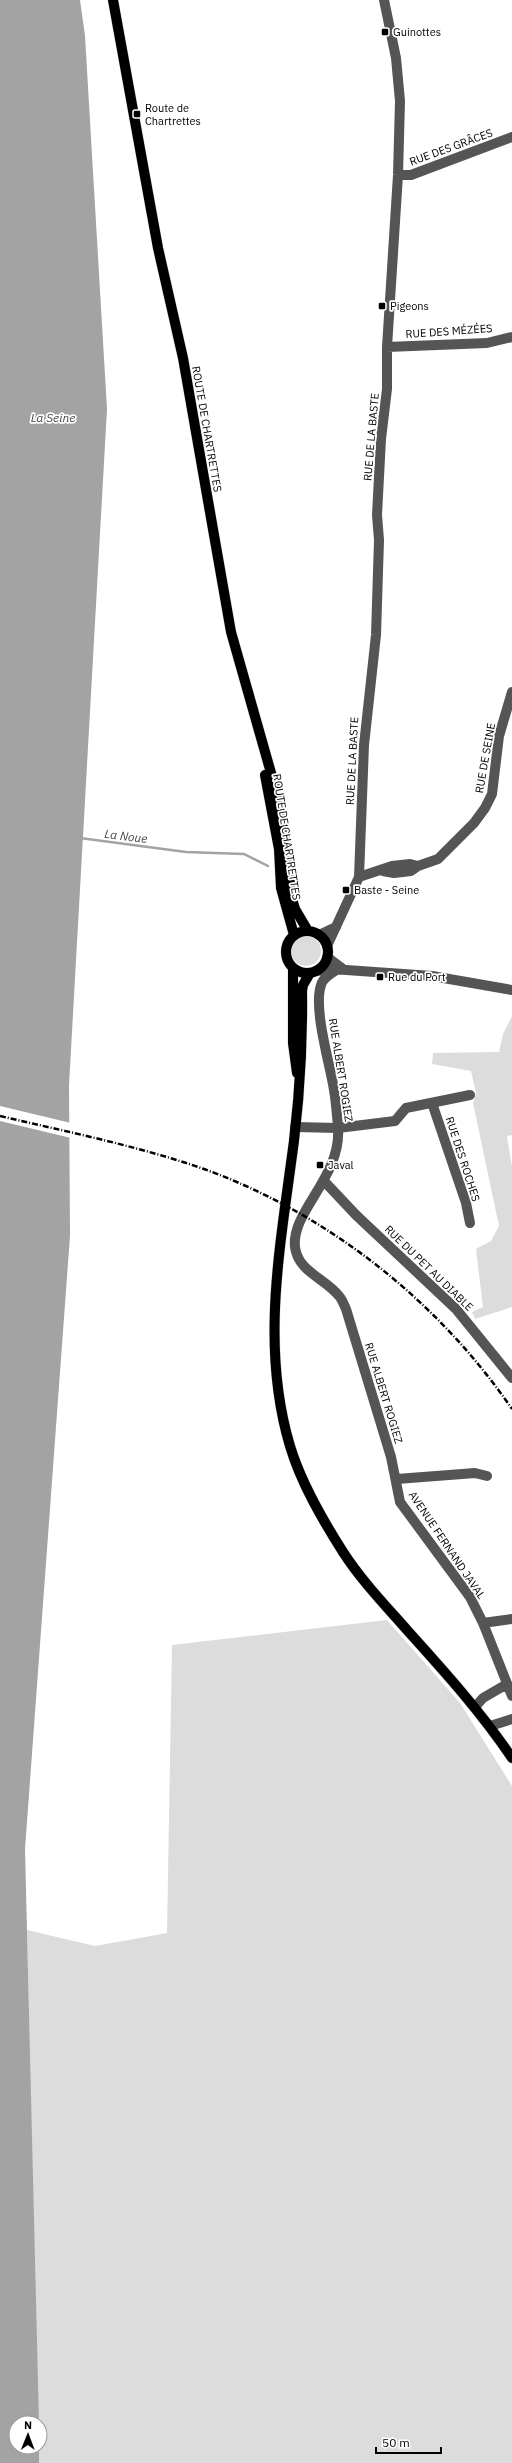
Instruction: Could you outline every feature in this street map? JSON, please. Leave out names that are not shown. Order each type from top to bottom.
[{"type":"main road","name":"ROUTE DE CHARTRETTES","points":[[113,0],[158,248],[183,358],[231,632],[275,787],[286,843],[291,895],[295,909],[308,931]]},
{"type":"main road","name":"ROUTE DE CHARTRETTES","points":[[255,720],[279,849],[281,888],[294,935]]},
{"type":"main road","points":[[293,968],[304,973],[313,972],[322,967],[327,957],[327,946],[319,934],[308,931],[299,932],[294,935],[287,945],[286,951],[286,957],[293,968],[293,1043],[299,1083]]},
{"type":"main road","points":[[313,972],[303,985],[302,991],[303,1037],[299,1083],[275,1288],[274,1340],[277,1383],[290,1446],[318,1510],[344,1554],[392,1613],[475,1707],[512,1758]]},
{"type":"street","name":"RUE DE LA BASTE","points":[[359,877],[364,745],[376,635],[379,540],[376,515],[381,439],[387,389],[387,347],[398,175],[400,101],[395,53],[384,0]]},
{"type":"street","name":"RUE DES GRÂCES","points":[[398,175],[411,175],[512,137]]},
{"type":"street","name":"RUE DES MÉZÉES","points":[[387,347],[487,343],[512,337]]},
{"type":"street","name":"RUE DE SEINE","points":[[359,877],[369,872],[383,871],[394,874],[411,872],[418,866],[432,863],[444,855],[474,822],[491,798],[499,736],[512,692]]},
{"type":"street","points":[[327,946],[359,877]]},
{"type":"street","points":[[319,934],[336,927]]},
{"type":"street","points":[[327,957],[341,969]]},
{"type":"street","points":[[313,972],[341,969],[432,976],[512,990]]},
{"type":"street","name":"RUE ALBERT ROGIEZ","points":[[341,969],[324,979],[319,993],[321,1022],[334,1091],[338,1128],[337,1149],[324,1181],[298,1226],[295,1249],[297,1257],[308,1271],[339,1296],[346,1309],[391,1457]]},
{"type":"street","name":"RUE DES ROCHES","points":[[295,1127],[326,1129],[395,1121],[406,1108],[470,1095]]},
{"type":"street","name":"RUE DES ROCHES","points":[[432,1103],[466,1203],[470,1223]]},
{"type":"street","name":"RUE DU PET AU DIABLE","points":[[324,1181],[356,1215],[456,1309],[512,1378]]},
{"type":"street","name":"AVENUE FERNAND JAVAL","points":[[391,1457],[397,1479],[400,1502],[470,1597],[483,1623],[512,1696]]},
{"type":"street","name":"AVENUE FERNAND JAVAL","points":[[397,1479],[475,1473],[487,1476]]},
{"type":"street","points":[[483,1623],[512,1619]]},
{"type":"street","points":[[475,1707],[483,1698],[507,1684]]},
{"type":"street","points":[[490,1726],[512,1719]]},
{"type":"shaded area","points":[[306,936],[317,940],[321,951],[317,962],[306,966],[295,962],[291,951],[295,940]]},
{"type":"shaded area","points":[[512,1016],[512,1135],[507,1136],[512,1167],[512,1307],[475,1319],[472,1312],[483,1307],[476,1249],[491,1241],[499,1226],[473,1103],[476,1093],[471,1071],[432,1064],[433,1053],[499,1052],[503,1034]]},
{"type":"shaded area","points":[[387,1620],[460,1703],[512,1786],[512,2463],[38,2463],[38,2455],[48,2455],[48,2415],[38,2415],[27,1930],[95,1946],[167,1933],[172,1645]]},
{"type":"water","name":"La Seine","points":[[0,0],[80,0],[85,36],[107,409],[69,1085],[70,1236],[25,1849],[39,2415],[8,2415],[8,2455],[39,2455],[39,2463],[0,2463]]},
{"type":"pier","points":[[0,1106],[71,1123],[71,1138],[0,1121]]},
{"type":"waterway","name":"La Noue","points":[[80,838],[186,852],[244,854],[268,866]]},
{"type":"railway","points":[[0,1116],[154,1153],[204,1169],[250,1188],[294,1210],[336,1236],[376,1265],[414,1297],[450,1332],[482,1369],[512,1409]]},
{"type":"place","name":"Guinottes","points":[[385,32]]},
{"type":"place","name":"Route de Chartrettes","points":[[137,114]]},
{"type":"place","name":"Pigeons","points":[[382,306]]},
{"type":"place","name":"Baste - Seine","points":[[346,890]]},
{"type":"place","name":"Rue du Port","points":[[380,977]]},
{"type":"place","name":"Javal","points":[[320,1165]]}]
